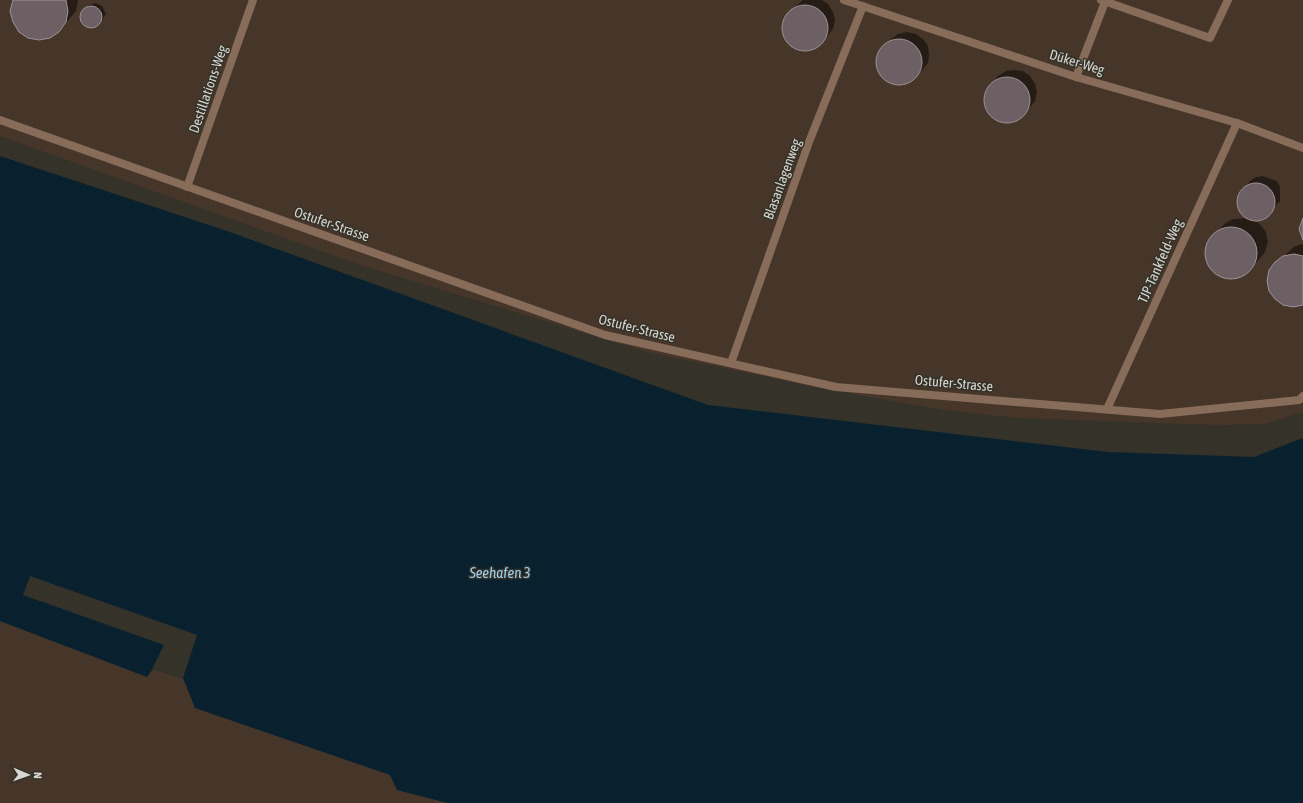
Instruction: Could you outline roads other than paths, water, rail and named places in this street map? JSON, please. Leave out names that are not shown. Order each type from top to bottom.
[{"type":"lane","name":"Destillations-Weg","points":[[187,187],[253,0]]},
{"type":"lane","name":"Düker-Weg","points":[[844,0],[1076,76],[1237,123],[1303,148]]},
{"type":"lane","points":[[1076,76],[1103,1],[1210,38],[1228,0]]},
{"type":"lane","name":"Blasanlagenweg","points":[[731,363],[809,142],[863,6]]},
{"type":"lane","name":"Ostufer-Strasse","points":[[0,120],[605,335],[836,387],[1160,414],[1301,398]]},
{"type":"lane","name":"TJP-Tankfeld-Weg","points":[[1107,409],[1237,123]]},
{"type":"water","name":"Seehafen 3","points":[[0,156],[227,231],[708,405],[1108,452],[1254,457],[1303,438],[1303,803],[448,803],[397,790],[390,775],[195,708],[183,678],[153,669],[147,677],[0,621]]}]
